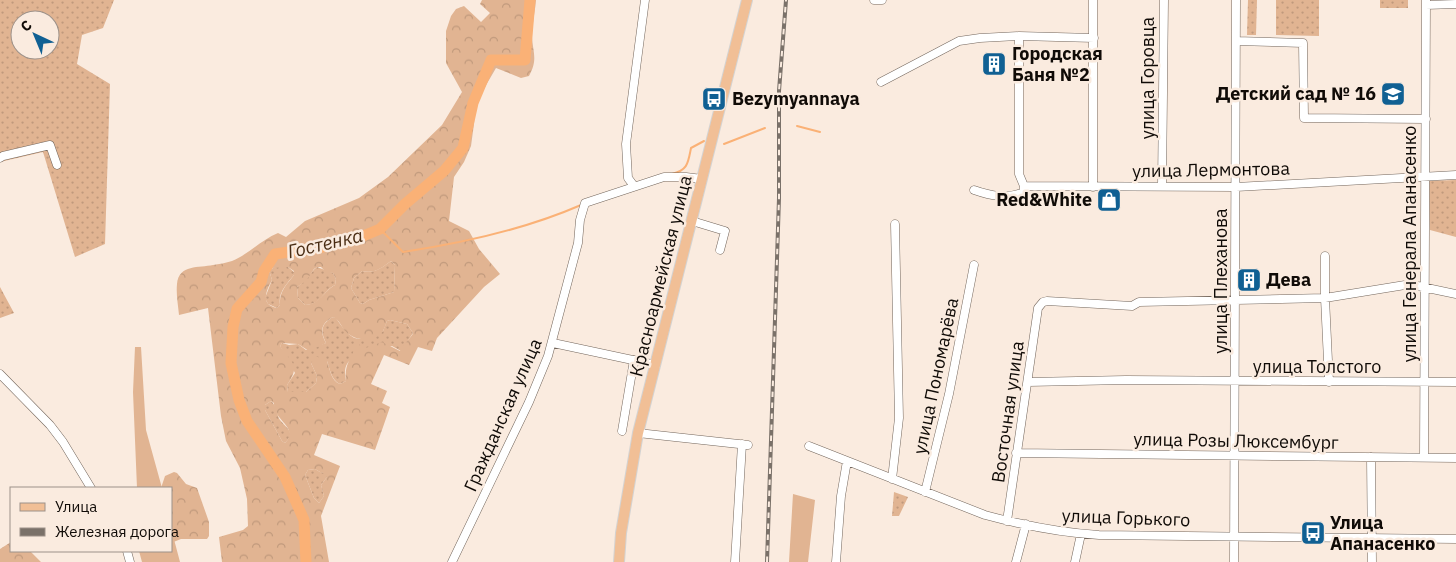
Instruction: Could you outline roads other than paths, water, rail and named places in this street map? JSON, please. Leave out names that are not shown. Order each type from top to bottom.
[{"type":"main road","name":"Красноармейская улица","points":[[619,562],[621,533],[638,433],[747,0]]},
{"type":"street","points":[[645,0],[626,144],[628,178],[634,186],[664,177],[686,176],[702,179]]},
{"type":"street","points":[[874,0],[882,0]]},
{"type":"street","points":[[1093,187],[1094,0]]},
{"type":"street","name":"улица Горовца","points":[[1162,186],[1164,0]]},
{"type":"street","name":"улица Плеханова","points":[[1234,562],[1236,0]]},
{"type":"street","points":[[1426,2],[1456,4]]},
{"type":"street","name":"улица Генерала Апанасенко","points":[[1424,457],[1426,2]]},
{"type":"street","points":[[881,82],[959,42],[980,38],[1019,36],[1094,38]]},
{"type":"street","points":[[1019,36],[1019,174],[1024,186]]},
{"type":"street","points":[[1236,41],[1303,43],[1304,118],[1426,120]]},
{"type":"street","points":[[0,158],[50,145],[57,165]]},
{"type":"street","name":"улица Лермонтова","points":[[974,190],[988,195],[1014,196],[1024,192],[1024,186],[1236,186],[1456,175]]},
{"type":"street","name":"Гражданская улица","points":[[452,562],[529,402],[553,343],[577,247],[580,220],[585,203],[634,186]]},
{"type":"street","points":[[692,221],[724,232],[720,250]]},
{"type":"street","points":[[892,479],[899,418],[896,224]]},
{"type":"street","points":[[1325,256],[1329,382]]},
{"type":"street","name":"улица Пономарёва","points":[[925,492],[949,394],[974,265]]},
{"type":"street","points":[[1236,299],[1325,298],[1404,284],[1456,294]]},
{"type":"street","name":"Восточная улица","points":[[1007,521],[1040,304],[1047,301],[1132,306],[1139,302],[1236,299]]},
{"type":"street","points":[[553,343],[656,365]]},
{"type":"street","points":[[622,430],[634,360]]},
{"type":"street","points":[[0,374],[50,425],[91,487]]},
{"type":"street","name":"улица Толстого","points":[[1028,382],[1456,382]]},
{"type":"street","points":[[638,433],[745,445],[735,562]]},
{"type":"street","name":"улица Горького","points":[[809,446],[985,515],[1054,531],[1081,534],[1456,539]]},
{"type":"street","name":"улица Розы Люксембург","points":[[1016,453],[1456,458]]},
{"type":"street","points":[[1371,457],[1372,562]]},
{"type":"street","points":[[836,562],[841,496],[847,461]]},
{"type":"street","points":[[1016,562],[1026,524]]},
{"type":"street","points":[[1075,562],[1081,534]]},
{"type":"waterway","name":"Гостенка","points":[[306,562],[304,520],[285,477],[247,421],[239,400],[231,363],[233,327],[237,309],[261,282],[264,271],[275,254],[323,247],[356,239],[380,229],[405,204],[444,171],[463,148],[473,103],[491,60],[525,60],[530,0]]},
{"type":"waterway","points":[[797,126],[820,132]]},
{"type":"waterway","points":[[724,144],[765,128]]},
{"type":"waterway","points":[[672,174],[684,168],[688,162],[691,148],[704,141]]},
{"type":"waterway","points":[[380,229],[403,252],[494,234],[560,214],[581,205]]},
{"type":"railway","points":[[767,562],[779,198],[779,91],[786,0]]},
{"type":"place","name":"Городская Баня №2","points":[[994,64]]},
{"type":"place","name":"Детский сад № 16","points":[[1393,94]]},
{"type":"place","name":"Bezymyannaya","points":[[714,99]]},
{"type":"place","name":"Red&White","points":[[1109,200]]},
{"type":"place","name":"Дева","points":[[1249,280]]},
{"type":"place","name":"Улица Апанасенко","points":[[1313,533]]}]
